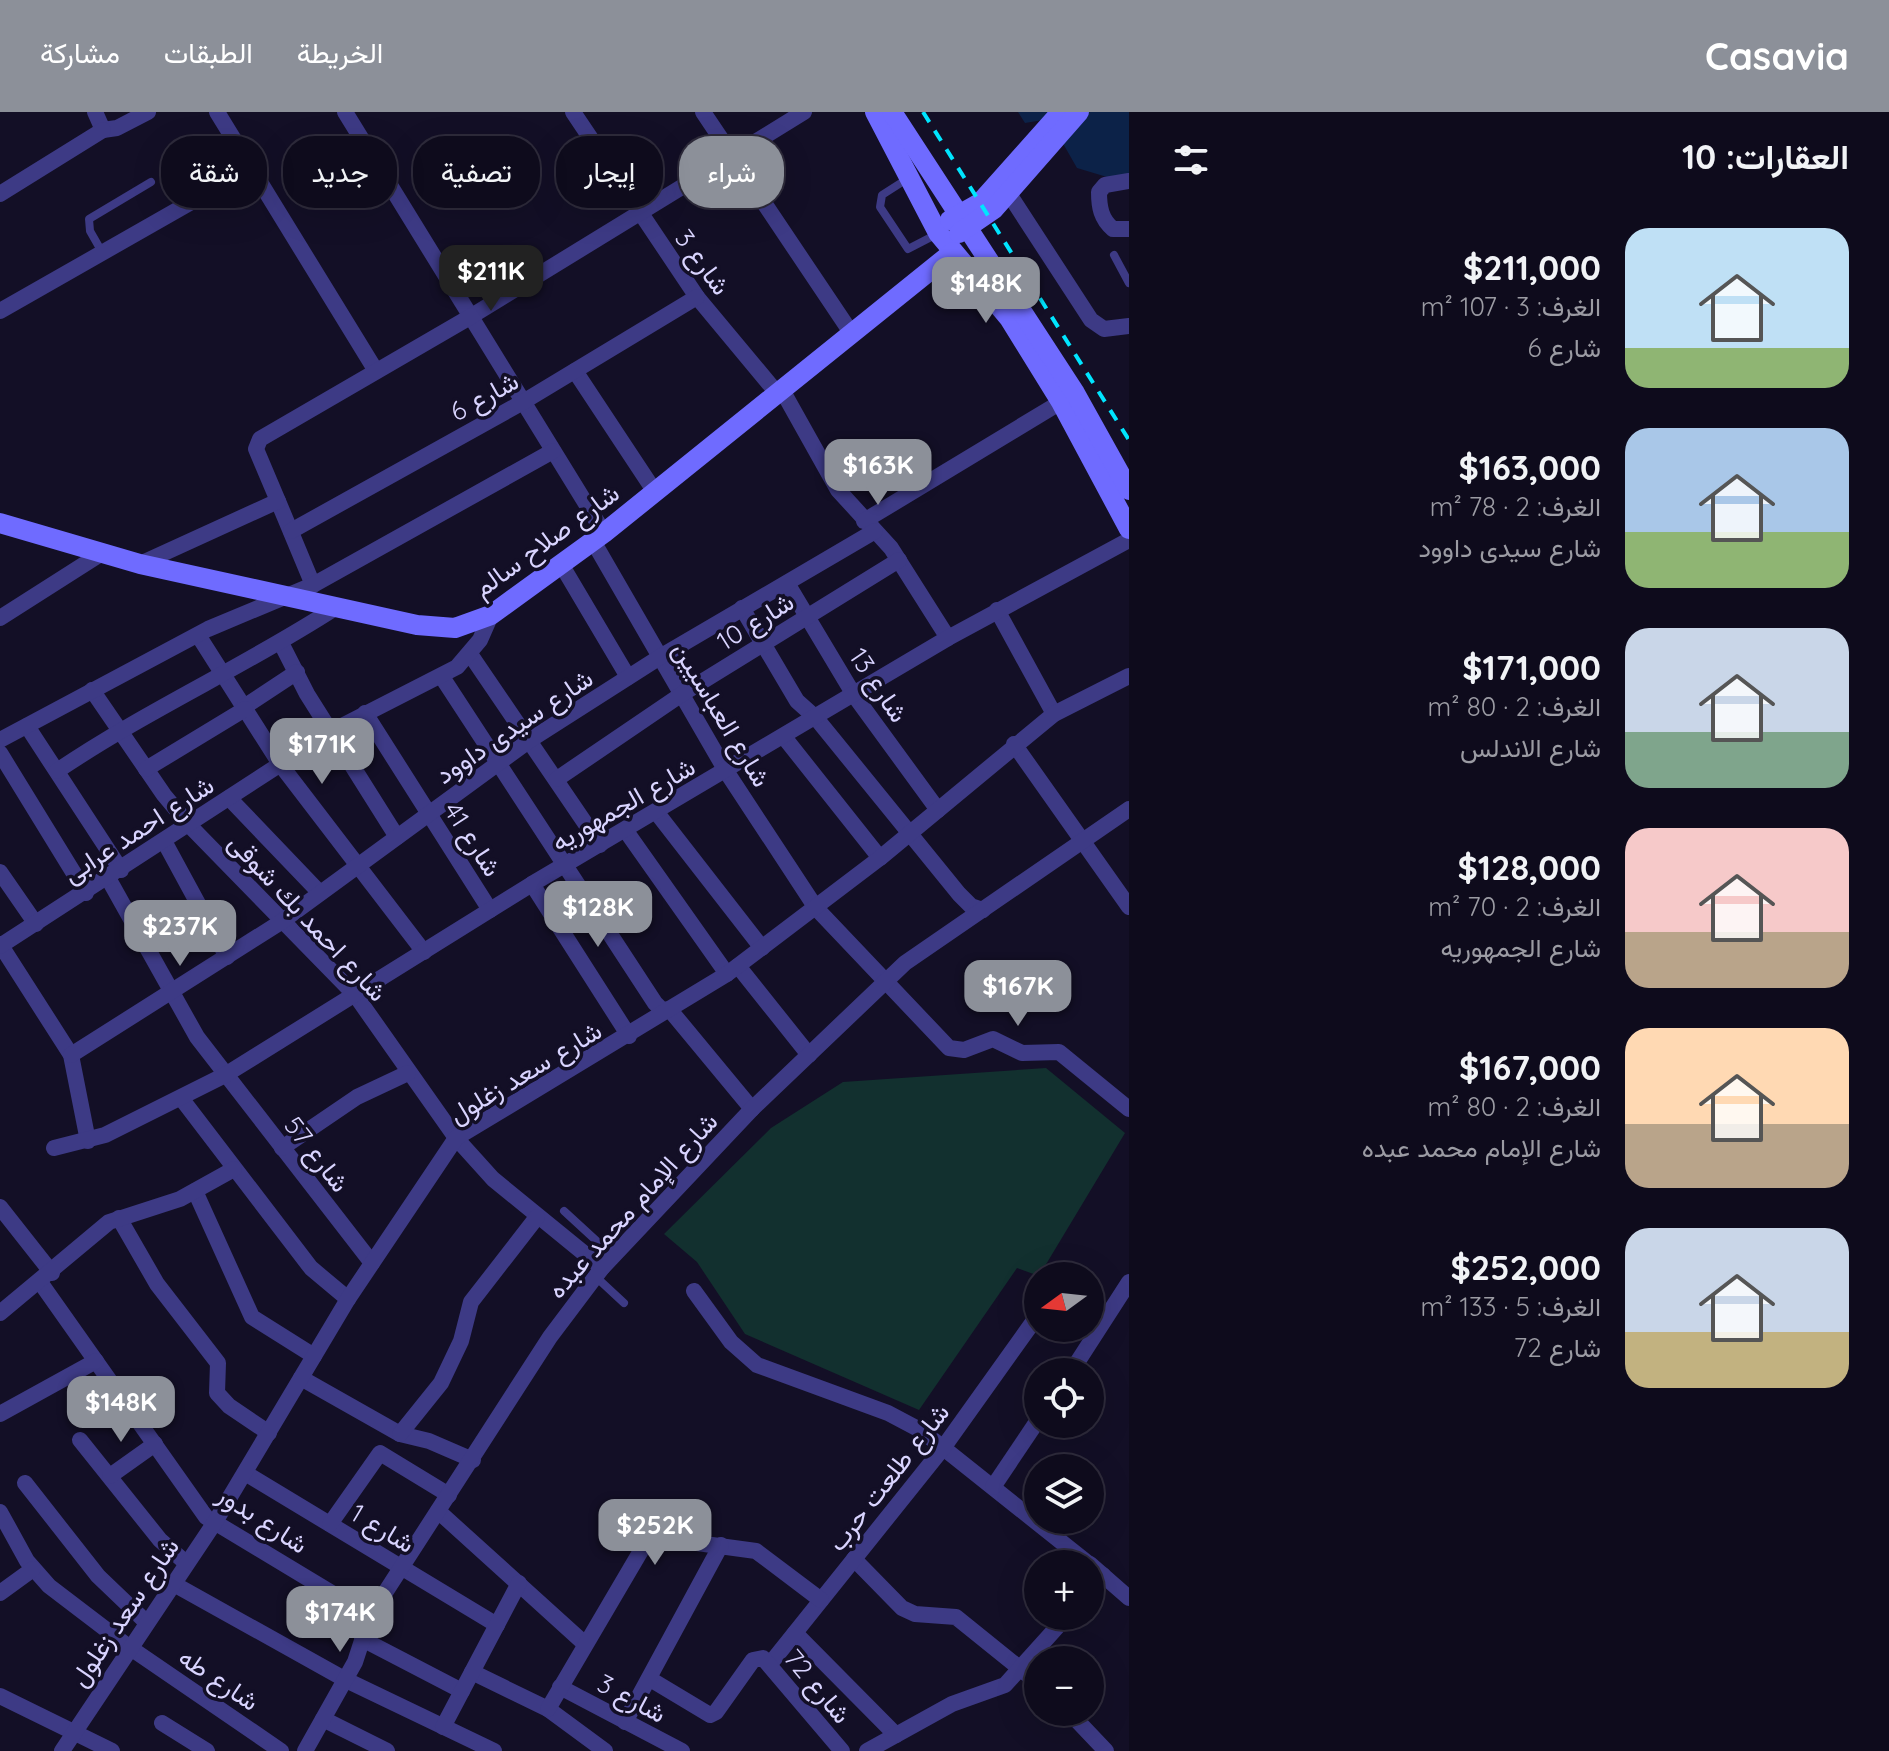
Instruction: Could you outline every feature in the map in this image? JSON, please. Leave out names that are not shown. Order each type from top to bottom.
[{"type":"street","points":[[95,112],[103,130]]},
{"type":"street","points":[[0,194],[103,130],[117,128],[148,112]]},
{"type":"street","points":[[217,112],[232,136]]},
{"type":"street","name":"شارع العباسيين","points":[[345,112],[553,451],[660,657],[726,771],[816,908],[949,1048],[964,1050],[993,1039],[1022,1053],[1059,1052],[1129,1109]]},
{"type":"street","name":"شارع 3","points":[[573,112],[697,297],[780,392],[838,490],[899,560],[948,638]]},
{"type":"street","points":[[703,112],[718,136]]},
{"type":"street","points":[[765,136],[804,112]]},
{"type":"street","points":[[875,112],[907,179],[942,238],[1009,318],[1061,402],[1129,529]]},
{"type":"street","points":[[892,112],[1075,393],[1129,490]]},
{"type":"street","points":[[965,222],[1009,194],[1042,147],[1061,112]]},
{"type":"street","points":[[965,222],[980,203],[1079,112]]},
{"type":"street","points":[[1129,181],[1105,185],[1099,192],[1100,209],[1107,224],[1113,229],[1129,229]]},
{"type":"street","points":[[313,585],[255,443],[470,317],[679,189]]},
{"type":"street","points":[[267,194],[376,371]]},
{"type":"street","points":[[1009,194],[1091,320],[1104,329],[1129,326]]},
{"type":"street","points":[[0,311],[180,208]]},
{"type":"street","points":[[766,208],[852,334]]},
{"type":"street","name":"شارع صلاح سالم","points":[[0,523],[140,564],[284,598],[436,628],[474,623],[491,615],[599,537],[852,334],[942,238],[965,222]]},
{"type":"street","name":"شارع 6","points":[[291,531],[523,402],[697,297]]},
{"type":"street","points":[[575,371],[655,492]]},
{"type":"street","name":"شارع سيدى داوود","points":[[71,1055],[281,922],[530,740],[660,657],[787,583],[1061,402]]},
{"type":"street","points":[[0,740],[198,635],[313,585],[553,451]]},
{"type":"street","points":[[140,564],[278,501]]},
{"type":"street","name":"شارع الجمهوريه","points":[[54,1148],[88,1141],[225,1075],[532,884],[657,813],[948,638],[1129,540]]},
{"type":"street","points":[[0,618],[102,553]]},
{"type":"street","name":"شارع 10","points":[[557,779],[682,694],[899,560]]},
{"type":"street","points":[[561,564],[628,677]]},
{"type":"street","name":"شارع 13","points":[[787,583],[854,695],[938,810]]},
{"type":"street","points":[[57,771],[118,729],[281,643],[335,608]]},
{"type":"street","points":[[742,608],[797,701],[816,718],[908,835],[971,906],[983,910]]},
{"type":"street","points":[[997,610],[1054,714]]},
{"type":"street","name":"شارع احمد عرابى","points":[[0,945],[86,893],[330,732],[442,677],[470,654],[491,615]]},
{"type":"street","points":[[198,635],[280,764],[424,952]]},
{"type":"street","points":[[281,643],[330,732],[397,837]]},
{"type":"street","points":[[470,654],[600,845]]},
{"type":"street","points":[[146,769],[297,672]]},
{"type":"street","name":"شارع سعد زغلول","points":[[62,1751],[145,1621],[215,1522],[348,1299],[456,1138],[629,1036],[732,970],[880,858],[1054,714],[1129,676]]},
{"type":"street","points":[[442,677],[655,1003],[661,1009],[670,1010],[752,1109]]},
{"type":"street","name":"شارع احمد بك شوقى","points":[[92,690],[189,825],[356,996],[456,1138],[493,1179],[603,1267]]},
{"type":"street","name":"شارع 41","points":[[365,713],[490,910]]},
{"type":"street","name":"شارع 57","points":[[27,726],[57,771],[115,874],[171,993],[225,1075],[372,1263]]},
{"type":"street","points":[[784,737],[880,858]]},
{"type":"street","points":[[1014,744],[1129,907]]},
{"type":"street","points":[[0,753],[86,893]]},
{"type":"street","points":[[229,798],[320,893]]},
{"type":"street","name":"شارع الإمام محمد عبده","points":[[305,1751],[346,1680],[370,1616],[550,1337],[603,1267],[752,1109],[923,948],[1129,809]]},
{"type":"street","points":[[657,813],[762,948]]},
{"type":"street","points":[[626,831],[732,970],[809,1055]]},
{"type":"street","points":[[164,841],[227,957]]},
{"type":"street","points":[[0,872],[36,924]]},
{"type":"street","points":[[532,884],[629,1036]]},
{"type":"street","points":[[0,945],[71,1055],[88,1141]]},
{"type":"street","points":[[282,1148],[357,1097],[408,1073]]},
{"type":"street","points":[[181,1098],[311,1268],[348,1299]]},
{"type":"street","points":[[0,1313],[46,1278],[100,1228],[119,1218],[162,1206],[234,1169]]},
{"type":"street","points":[[195,1191],[252,1317],[314,1356]]},
{"type":"street","name":"شارع بدور","points":[[0,1207],[96,1361],[202,1513],[370,1616]]},
{"type":"street","points":[[400,1434],[441,1383],[461,1341],[471,1302],[537,1217]]},
{"type":"street","points":[[119,1218],[157,1284],[216,1359],[219,1370],[216,1388],[220,1396],[269,1433]]},
{"type":"street","points":[[1080,1358],[1129,1282]]},
{"type":"street","points":[[694,1291],[731,1342],[757,1365],[888,1413],[922,1431],[1072,1550]]},
{"type":"street","points":[[1115,1304],[1129,1315]]},
{"type":"street","name":"شارع طلعت حرب","points":[[770,1664],[943,1448],[1024,1335]]},
{"type":"street","points":[[0,1414],[96,1361]]},
{"type":"street","points":[[301,1378],[400,1434],[429,1441],[473,1460]]},
{"type":"street","points":[[993,1487],[1026,1438]]},
{"type":"street","points":[[80,1440],[160,1540],[186,1563]]},
{"type":"street","points":[[110,1476],[155,1444]]},
{"type":"street","points":[[330,1524],[380,1453],[449,1495]]},
{"type":"street","name":"شارع 1","points":[[245,1473],[497,1625]]},
{"type":"street","points":[[25,1483],[98,1576],[145,1621]]},
{"type":"street","points":[[438,1511],[585,1644]]},
{"type":"street","name":"شارع طه","points":[[0,1512],[33,1569],[58,1593],[129,1647],[281,1751]]},
{"type":"street","points":[[548,1709],[650,1539],[658,1536],[756,1551],[768,1557],[821,1600]]},
{"type":"street","points":[[625,1722],[721,1545]]},
{"type":"street","points":[[854,1559],[902,1608],[915,1614],[947,1613],[956,1617],[1024,1671]]},
{"type":"street","points":[[0,1592],[33,1569]]},
{"type":"street","points":[[1104,1575],[1127,1592]]},
{"type":"street","points":[[172,1583],[346,1680],[494,1751]]},
{"type":"street","points":[[443,1727],[519,1583]]},
{"type":"street","points":[[867,1751],[960,1700],[997,1691],[1055,1630]]},
{"type":"street","points":[[795,1633],[896,1735]]},
{"type":"street","points":[[362,1639],[462,1691]]},
{"type":"street","name":"شارع 72","points":[[650,1679],[710,1715],[716,1712],[753,1660],[763,1658],[842,1751]]},
{"type":"street","points":[[472,1672],[548,1709],[605,1751]]},
{"type":"street","name":"شارع 3","points":[[560,1687],[682,1751]]},
{"type":"street","points":[[1,1699],[112,1751]]},
{"type":"street","points":[[323,1719],[387,1751]]},
{"type":"street","points":[[162,1723],[207,1751]]},
{"type":"street","points":[[1082,1726],[1106,1751]]},
{"type":"lane","points":[[907,179],[882,195],[880,207],[908,249],[942,238]]},
{"type":"lane","points":[[102,252],[90,231],[89,219],[151,182]]},
{"type":"lane","points":[[1114,255],[1129,282]]},
{"type":"lane","points":[[564,1211],[624,1303]]},
{"type":"green space","points":[[1046,1068],[1125,1133],[1047,1262],[1024,1262],[1024,1271],[1017,1268],[919,1410],[745,1334],[697,1262],[664,1234],[771,1128],[843,1082]]},
{"type":"water","points":[[1018,112],[1129,112],[1129,179],[1117,180],[1077,168],[1049,119],[1025,123]]},
{"type":"railway","points":[[923,112],[1129,440]]}]
